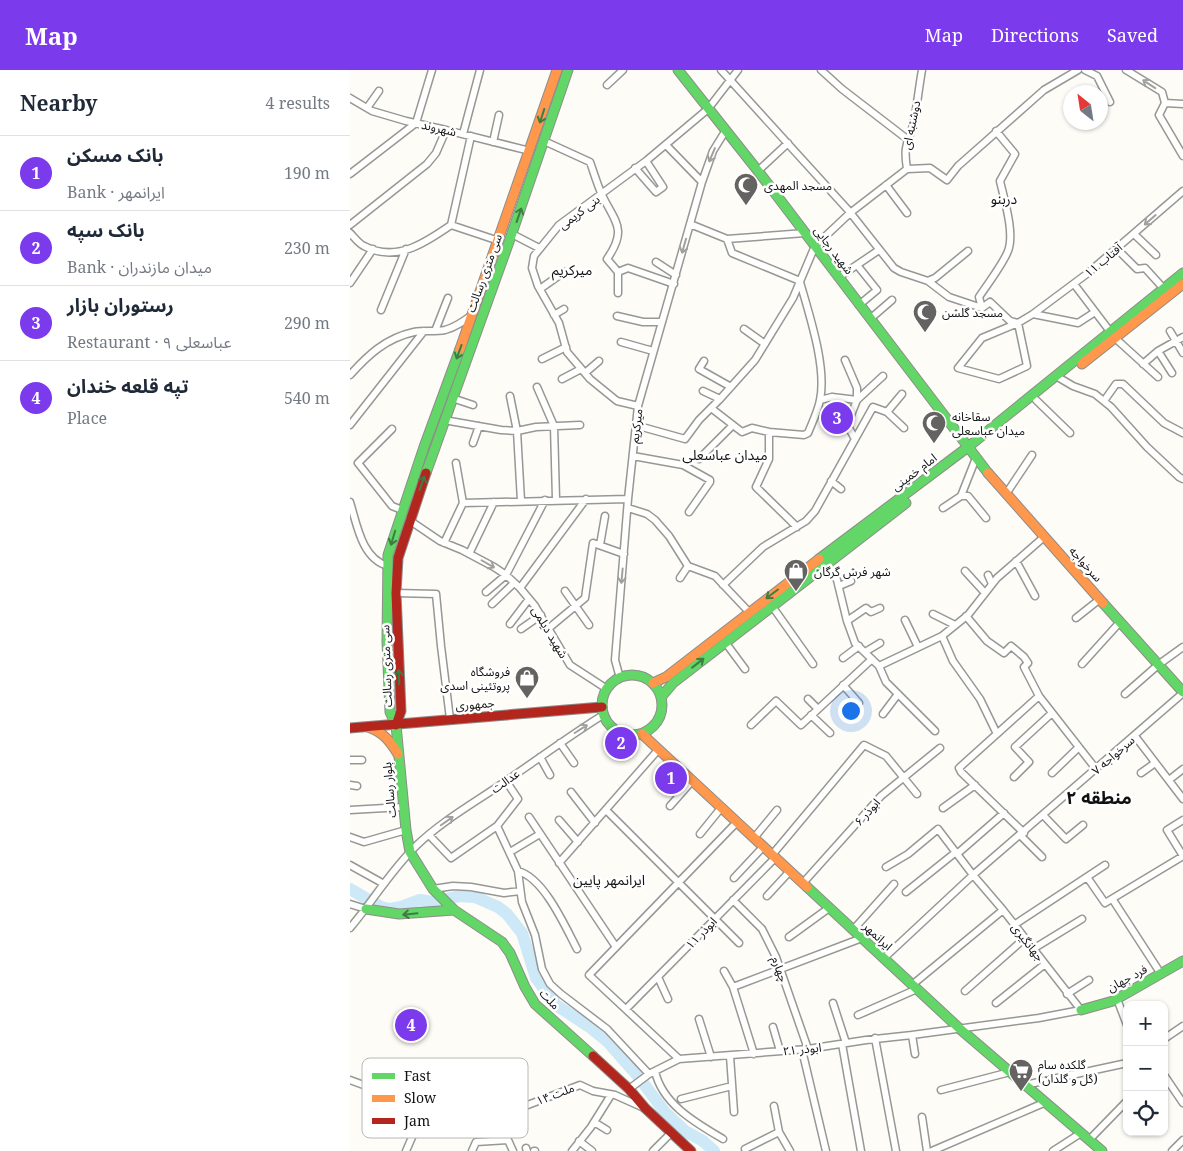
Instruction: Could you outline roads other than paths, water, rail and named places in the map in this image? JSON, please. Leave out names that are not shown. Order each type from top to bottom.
[{"type":"main road","name":"سی متری رسالت","points":[[396,725],[401,711],[396,593],[398,558],[428,449],[558,70]]},
{"type":"main road","name":"سی متری رسالت","points":[[396,725],[390,712],[387,641],[388,555],[402,510],[428,449],[444,420],[512,234],[568,70]]},
{"type":"main road","name":"شهید رجایی","points":[[678,70],[758,171],[972,452]]},
{"type":"main road","points":[[553,84],[563,86]]},
{"type":"main road","name":"امام خمینی","points":[[653,683],[666,677],[748,612],[972,452],[1183,273]]},
{"type":"main road","name":"امام خمینی","points":[[1112,335],[1183,284]]},
{"type":"main road","name":"امام خمینی","points":[[662,696],[673,683],[725,642],[972,452],[1036,400],[1059,378]]},
{"type":"main road","name":"سرخواجه","points":[[972,452],[1006,494],[1183,693]]},
{"type":"main road","points":[[631,675],[639,676],[653,683],[662,696],[660,719],[649,731],[634,736],[619,733],[612,728],[603,711],[603,699],[610,685],[620,678],[631,675]]},
{"type":"main road","name":"جمهوری","points":[[350,728],[450,719],[603,711]]},
{"type":"main road","name":"بلوار رسالت","points":[[396,725],[403,807],[410,852]]},
{"type":"main road","points":[[368,727],[379,730],[385,735],[399,757]]},
{"type":"main road","name":"ایرانمهر","points":[[642,734],[960,1029],[1102,1151]]},
{"type":"main road","name":"ملت","points":[[410,852],[435,890],[454,910],[502,942],[510,953],[535,1004],[629,1089],[645,1108],[691,1151]]},
{"type":"main road","points":[[367,907],[379,913],[398,915],[454,910]]},
{"type":"main road","name":"فرد جهان","points":[[1081,1010],[1117,999],[1183,961]]},
{"type":"street","points":[[350,174],[416,124],[432,70]]},
{"type":"street","points":[[463,134],[480,70]]},
{"type":"street","points":[[608,85],[624,70]]},
{"type":"street","points":[[721,70],[752,102],[850,213],[894,268],[928,281],[949,297],[982,308]]},
{"type":"street","name":"بنی کریمی","points":[[638,406],[617,401],[583,371],[567,352],[560,323],[540,289],[532,268],[534,256],[559,225],[590,200],[602,194],[646,161],[708,109],[738,70]]},
{"type":"street","points":[[821,70],[842,89],[907,139]]},
{"type":"street","name":"دوشنبه ای","points":[[815,246],[850,213],[907,169],[904,153],[913,124],[922,70]]},
{"type":"street","points":[[907,169],[930,168],[948,180],[958,166],[1050,85],[1078,70]]},
{"type":"street","points":[[1084,70],[1097,76],[1110,102]]},
{"type":"street","points":[[1126,70],[1162,92],[1165,103],[1159,115],[1183,156]]},
{"type":"street","points":[[367,108],[379,92]]},
{"type":"street","name":"شهروند","points":[[351,100],[367,108],[416,124],[530,151]]},
{"type":"street","points":[[1165,103],[1183,104]]},
{"type":"street","points":[[493,142],[499,115]]},
{"type":"street","points":[[350,225],[427,164],[436,153],[446,130]]},
{"type":"street","name":"میرکریم","points":[[620,678],[615,660],[628,499],[638,406],[702,182],[713,151],[726,130]]},
{"type":"street","points":[[982,308],[979,297],[1009,250],[1010,238],[1010,226],[1000,181],[1016,154],[996,132]]},
{"type":"street","points":[[350,233],[364,246],[389,254],[424,244],[451,225],[471,136]]},
{"type":"street","points":[[544,141],[590,162],[602,194],[618,224],[618,234],[607,259],[618,272],[618,293]]},
{"type":"street","points":[[758,171],[788,143]]},
{"type":"street","points":[[666,145],[702,182]]},
{"type":"street","points":[[635,168],[656,192],[663,187],[646,161]]},
{"type":"street","points":[[886,185],[907,213]]},
{"type":"street","name":"آفتاب ۱۱","points":[[1018,323],[1027,366],[999,379],[958,368],[982,338],[1018,323],[1033,314],[1117,249],[1183,191]]},
{"type":"street","points":[[690,224],[726,239],[805,233]]},
{"type":"street","points":[[451,225],[499,241]]},
{"type":"street","points":[[512,234],[539,248]]},
{"type":"street","points":[[1134,234],[1156,255]]},
{"type":"street","points":[[726,239],[732,253],[800,281]]},
{"type":"street","points":[[635,425],[684,439],[699,420],[755,360],[794,298],[815,246]]},
{"type":"street","points":[[350,283],[373,249]]},
{"type":"street","points":[[382,310],[406,249]]},
{"type":"street","points":[[1117,249],[1137,269],[1145,268],[1164,289]]},
{"type":"street","points":[[839,277],[879,250]]},
{"type":"street","points":[[928,281],[935,278],[968,251]]},
{"type":"street","points":[[656,262],[676,275]]},
{"type":"street","points":[[857,265],[877,290],[860,304]]},
{"type":"street","points":[[618,272],[628,268],[674,284]]},
{"type":"street","points":[[540,289],[564,272]]},
{"type":"street","points":[[711,408],[742,432],[752,428],[769,432],[806,435],[820,400],[821,374],[816,338],[800,281]]},
{"type":"street","points":[[1074,284],[1112,335],[1158,377]]},
{"type":"street","points":[[435,331],[448,298]]},
{"type":"street","points":[[870,319],[892,300]]},
{"type":"street","points":[[982,308],[990,302],[1010,321],[1018,323]]},
{"type":"street","points":[[554,314],[564,309]]},
{"type":"street","points":[[1033,314],[1078,323],[1095,312]]},
{"type":"street","points":[[350,375],[381,345],[396,337],[415,332],[444,330],[459,324],[473,315]]},
{"type":"street","points":[[617,316],[643,322],[661,322]]},
{"type":"street","points":[[744,330],[765,344]]},
{"type":"street","points":[[350,425],[424,331]]},
{"type":"street","points":[[1170,331],[1183,353]]},
{"type":"street","points":[[1143,364],[1158,351],[1183,338]]},
{"type":"street","points":[[621,342],[653,351]]},
{"type":"street","points":[[542,360],[566,347]]},
{"type":"street","points":[[1158,351],[1172,373]]},
{"type":"street","points":[[845,360],[857,388],[858,400]]},
{"type":"street","points":[[562,380],[583,371],[599,361]]},
{"type":"street","points":[[704,361],[699,368],[731,387]]},
{"type":"street","points":[[847,425],[858,400],[884,376]]},
{"type":"street","points":[[1059,378],[1095,394],[1104,401],[1147,447],[1183,479]]},
{"type":"street","points":[[1104,401],[1116,384],[1123,384],[1164,423],[1183,433]]},
{"type":"street","points":[[537,387],[554,426],[556,500]]},
{"type":"street","points":[[703,391],[720,399]]},
{"type":"street","points":[[887,412],[902,394]]},
{"type":"street","points":[[510,396],[517,431],[521,500]]},
{"type":"street","points":[[820,400],[832,397],[858,400]]},
{"type":"street","points":[[832,397],[855,439]]},
{"type":"street","points":[[452,398],[473,405]]},
{"type":"street","points":[[1036,400],[1070,433]]},
{"type":"street","points":[[723,585],[763,547],[806,521],[820,503],[873,407],[887,412],[904,428]]},
{"type":"street","points":[[444,420],[517,431],[580,425]]},
{"type":"street","points":[[699,459],[733,425]]},
{"type":"street","points":[[473,443],[479,426]]},
{"type":"street","points":[[392,429],[358,463],[392,506],[402,510]]},
{"type":"street","points":[[769,432],[769,458],[756,487],[797,527]]},
{"type":"street","points":[[961,496],[972,452]]},
{"type":"street","points":[[1006,494],[1032,455]]},
{"type":"street","points":[[632,456],[682,465],[710,480],[689,512]]},
{"type":"street","points":[[444,543],[463,503],[456,462]]},
{"type":"street","points":[[832,481],[841,489]]},
{"type":"street","points":[[943,508],[961,496],[968,496],[986,518]]},
{"type":"street","points":[[520,588],[586,499]]},
{"type":"street","points":[[463,503],[521,500],[628,499]]},
{"type":"street","points":[[486,592],[506,575],[545,500]]},
{"type":"street","points":[[350,502],[360,536],[370,556],[379,564],[388,566]]},
{"type":"street","points":[[470,554],[494,502]]},
{"type":"street","points":[[628,508],[647,514],[655,520],[669,536],[688,566],[715,576],[748,612]]},
{"type":"street","points":[[549,628],[585,598],[604,516]]},
{"type":"street","name":"شهید دیلمی","points":[[409,520],[444,543],[470,554],[506,575],[520,588],[541,615],[570,665],[607,689]]},
{"type":"street","points":[[879,666],[942,636],[966,616],[992,584],[1044,536]]},
{"type":"street","points":[[596,544],[624,554]]},
{"type":"street","points":[[1016,561],[1035,596]]},
{"type":"street","points":[[826,564],[837,580],[847,621],[856,643],[879,666],[886,682],[935,732]]},
{"type":"street","points":[[680,578],[688,566]]},
{"type":"street","points":[[965,571],[985,593]]},
{"type":"street","points":[[988,575],[992,584]]},
{"type":"street","points":[[839,586],[851,581]]},
{"type":"street","points":[[492,604],[514,583]]},
{"type":"street","points":[[565,591],[589,626]]},
{"type":"street","points":[[396,593],[436,594],[450,719]]},
{"type":"street","points":[[510,624],[529,599]]},
{"type":"street","points":[[1076,618],[1100,600]]},
{"type":"street","points":[[772,606],[813,664]]},
{"type":"street","points":[[847,621],[866,608],[871,612],[880,608]]},
{"type":"street","points":[[933,614],[955,625]]},
{"type":"street","points":[[521,628],[541,615]]},
{"type":"street","points":[[966,616],[987,641],[1004,653],[1011,646],[1024,657],[1028,663],[1024,667],[1039,696],[1096,769]]},
{"type":"street","points":[[905,620],[918,647]]},
{"type":"street","points":[[1082,664],[1120,622]]},
{"type":"street","points":[[942,636],[953,661],[980,699],[997,734]]},
{"type":"street","points":[[725,642],[745,669]]},
{"type":"street","points":[[865,652],[880,643]]},
{"type":"street","points":[[842,658],[859,646]]},
{"type":"street","points":[[1125,694],[1158,665],[1183,647]]},
{"type":"street","points":[[751,725],[776,701],[801,725],[872,659]]},
{"type":"street","points":[[843,685],[860,703]]},
{"type":"street","name":"سرخواجه ۷","points":[[884,958],[973,875],[1183,693]]},
{"type":"street","points":[[883,714],[898,694]]},
{"type":"street","points":[[1039,696],[960,768],[1004,813],[1042,857]]},
{"type":"street","points":[[808,699],[818,709]]},
{"type":"street","name":"عدالت","points":[[350,928],[410,852],[429,835],[443,823],[506,781],[603,711]]},
{"type":"street","points":[[1014,777],[1029,762],[1015,747],[1052,712]]},
{"type":"street","points":[[811,715],[830,733]]},
{"type":"street","points":[[1135,736],[1183,799]]},
{"type":"street","points":[[560,743],[574,763]]},
{"type":"street","name":"ابوذر ۱۱","points":[[626,1009],[774,856],[864,746],[886,756],[903,778]]},
{"type":"street","points":[[1052,774],[1079,747]]},
{"type":"street","name":"ابوذر ۶","points":[[803,883],[881,796],[940,748]]},
{"type":"street","points":[[560,863],[658,750]]},
{"type":"street","points":[[540,757],[550,775]]},
{"type":"street","points":[[350,760],[362,760]]},
{"type":"street","points":[[1141,773],[1155,763]]},
{"type":"street","points":[[1169,780],[1183,769]]},
{"type":"street","points":[[903,778],[917,794]]},
{"type":"street","points":[[429,835],[451,858],[497,826],[518,799],[506,781]]},
{"type":"street","points":[[670,806],[692,781]]},
{"type":"street","points":[[944,808],[975,785]]},
{"type":"street","points":[[571,792],[595,823]]},
{"type":"street","points":[[350,810],[403,807]]},
{"type":"street","points":[[700,834],[722,808]]},
{"type":"street","points":[[606,810],[738,943]]},
{"type":"street","points":[[754,838],[777,810]]},
{"type":"street","points":[[906,892],[957,853],[1004,813]]},
{"type":"street","points":[[1043,815],[1066,839],[1083,825]]},
{"type":"street","points":[[529,817],[616,947]]},
{"type":"street","points":[[559,820],[578,842]]},
{"type":"street","points":[[1087,877],[1105,903],[1113,900],[1183,856],[1167,830],[1183,820]]},
{"type":"street","points":[[679,1059],[589,975],[737,822]]},
{"type":"street","points":[[497,826],[518,871],[522,902],[535,935],[542,969],[550,984],[607,1029],[650,1074],[673,1104],[723,1138]]},
{"type":"street","name":"جهانگیری","points":[[886,867],[908,854],[938,829],[1081,1010]]},
{"type":"street","points":[[350,837],[364,842],[406,830]]},
{"type":"street","points":[[510,852],[540,834]]},
{"type":"street","points":[[734,878],[763,847]]},
{"type":"street","points":[[1014,925],[1106,865]]},
{"type":"street","points":[[350,866],[384,884]]},
{"type":"street","points":[[518,871],[524,872],[534,879],[546,894],[577,949]]},
{"type":"street","points":[[768,896],[790,871]]},
{"type":"street","points":[[853,930],[894,884]]},
{"type":"street","points":[[435,890],[453,886],[504,893],[520,891]]},
{"type":"street","name":"چهارم","points":[[733,900],[762,929],[781,969],[805,1049],[826,1151]]},
{"type":"street","points":[[1113,900],[1161,974]]},
{"type":"street","points":[[350,904],[367,907]]},
{"type":"street","points":[[789,937],[829,908]]},
{"type":"street","points":[[858,1015],[915,987],[1003,910]]},
{"type":"street","points":[[1033,949],[1082,919]]},
{"type":"street","points":[[733,987],[862,938]]},
{"type":"street","points":[[965,991],[1025,938]]},
{"type":"street","points":[[996,1003],[1044,964]]},
{"type":"street","points":[[724,971],[733,987],[754,1054]]},
{"type":"street","points":[[658,977],[668,999]]},
{"type":"street","points":[[1068,994],[1089,980]]},
{"type":"street","points":[[1117,999],[1123,1015]]},
{"type":"street","points":[[833,1003],[844,1043],[861,1151]]},
{"type":"street","name":"۲۱ ابوذر","points":[[629,1089],[650,1074],[679,1059],[805,1049],[875,1038],[912,1035],[1039,1018],[1081,1010]]},
{"type":"street","points":[[699,1019],[711,1057]]},
{"type":"street","points":[[1168,1036],[1183,1026]]},
{"type":"street","points":[[773,1027],[780,1051]]},
{"type":"street","points":[[912,1035],[915,1054]]},
{"type":"street","points":[[875,1038],[896,1151]]},
{"type":"street","points":[[730,1056],[734,1112]]},
{"type":"street","points":[[1025,1084],[1123,1064]]},
{"type":"street","points":[[941,1090],[1010,1072]]},
{"type":"street","name":"۱۴ ملت","points":[[350,1080],[362,1084]]},
{"type":"street","points":[[1168,1081],[1183,1104]]},
{"type":"street","name":"۱۴ ملت","points":[[528,1105],[580,1084],[645,1108]]},
{"type":"street","points":[[681,1099],[732,1086]]},
{"type":"street","points":[[572,1151],[612,1095]]},
{"type":"street","points":[[932,1151],[1046,1102]]},
{"type":"street","points":[[774,1106],[779,1132],[790,1151]]},
{"type":"street","points":[[1089,1140],[1123,1106]]},
{"type":"street","points":[[922,1117],[927,1151]]},
{"type":"street","points":[[594,1122],[607,1130]]},
{"type":"street","points":[[653,1151],[672,1132]]},
{"type":"street","points":[[745,1149],[779,1132]]},
{"type":"street","points":[[1053,1151],[1081,1133]]},
{"type":"street","points":[[406,1151],[412,1138]]},
{"type":"street","points":[[472,1151],[476,1142],[508,1140],[513,1151]]},
{"type":"street","points":[[1172,1151],[1183,1140]]},
{"type":"street","points":[[580,1141],[592,1151]]},
{"type":"waterway","points":[[350,889],[381,907],[390,909],[420,900],[433,902],[460,896],[475,897],[498,907],[507,914],[522,933],[536,978],[556,1005],[607,1041],[638,1076],[664,1111],[685,1131],[703,1141],[714,1151]]},
{"type":"place","name":"مسجد المهدی","points":[[746,206]]},
{"type":"place","name":"مسجد گلشن","points":[[925,333]]},
{"type":"place","name":"رستوران بازار","points":[[837,418]]},
{"type":"place","name":"سقاخانه میدان عباسعلی","points":[[934,444]]},
{"type":"place","name":"شهر فرش گرگان","points":[[796,592]]},
{"type":"place","name":"فروشگاه پروتئینی اسدی","points":[[527,699]]},
{"type":"place","name":"بانک سپه","points":[[621,743]]},
{"type":"place","name":"بانک مسکن","points":[[671,778]]},
{"type":"place","name":"تپه قلعه خندان","points":[[411,1025]]},
{"type":"place","name":"گلکده سام (گل و گلدان)","points":[[1021,1092]]},
{"type":"district","name":"دربنو","points":[[1004,198]]},
{"type":"district","name":"میرکریم","points":[[572,269]]},
{"type":"district","name":"میدان عباسعلی","points":[[725,454]]},
{"type":"district","name":"منطقه ۲","points":[[1099,797]]},
{"type":"district","name":"ایرانمهر پایین","points":[[609,879]]}]
